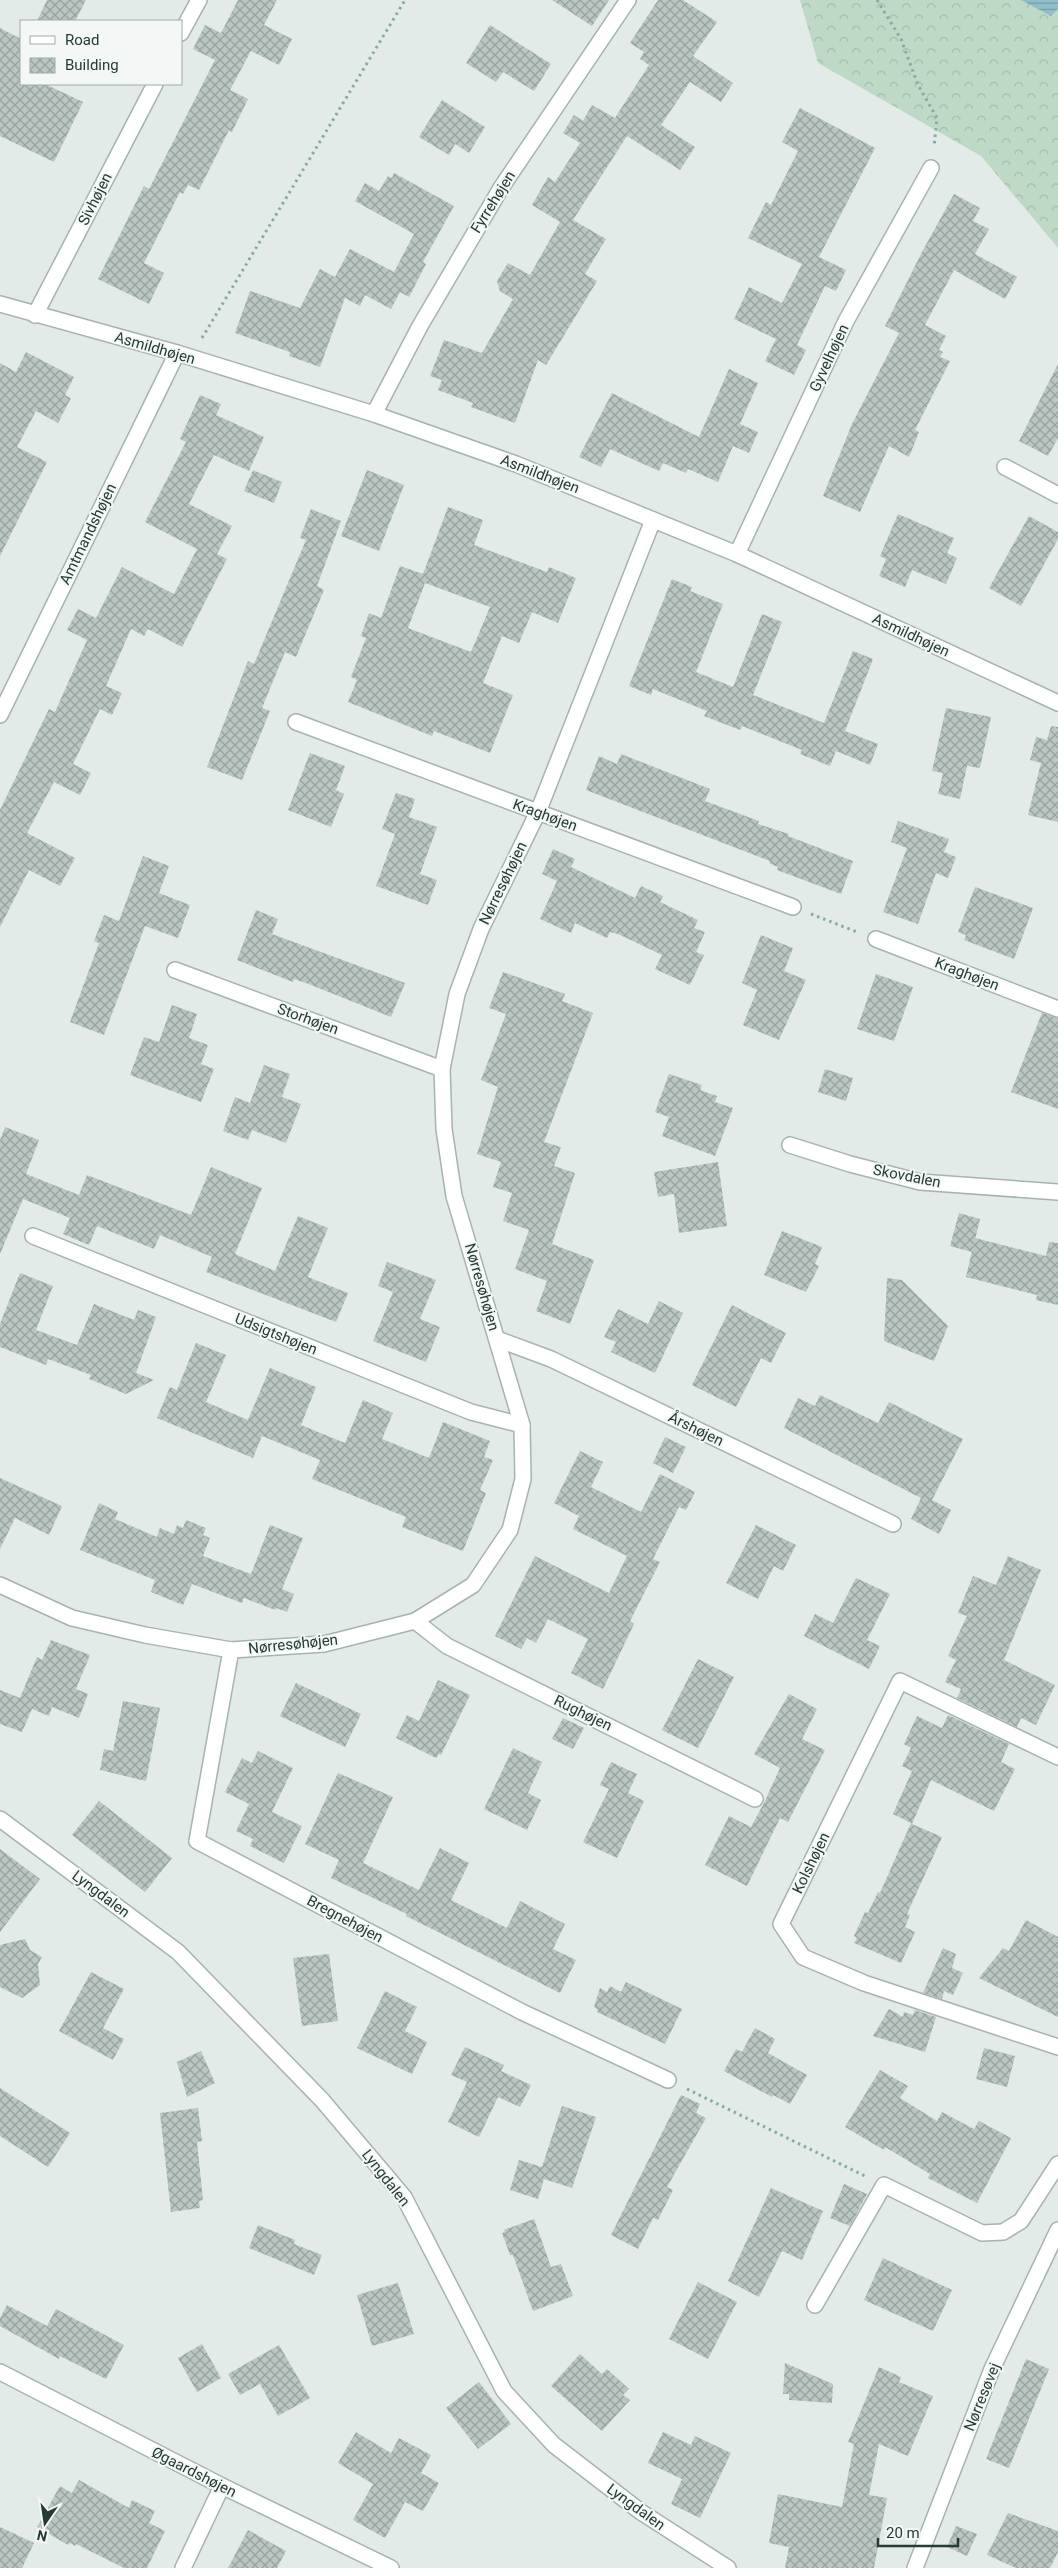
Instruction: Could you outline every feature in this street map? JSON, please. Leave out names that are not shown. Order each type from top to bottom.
[{"type":"street","points":[[182,31],[199,0]]},
{"type":"street","name":"Fyrrehøjen","points":[[374,414],[420,326],[500,188],[628,0]]},
{"type":"street","name":"Sivhøjen","points":[[35,315],[154,85]]},
{"type":"street","name":"Gyvelhøjen","points":[[737,554],[846,321],[931,168]]},
{"type":"street","name":"Asmildhøjen","points":[[0,304],[183,356],[374,414],[516,464],[737,554],[1058,703]]},
{"type":"street","name":"Amtmandshøjen","points":[[0,715],[183,356]]},
{"type":"street","points":[[1005,467],[1058,494]]},
{"type":"street","name":"Nørresøhøjen","points":[[0,1585],[72,1618],[145,1635],[231,1650],[324,1644],[415,1621],[473,1585],[510,1530],[523,1478],[522,1425],[454,1196],[444,1130],[442,1069],[456,994],[481,929],[538,812],[653,520]]},
{"type":"street","name":"Kraghøjen","points":[[296,722],[793,907]]},
{"type":"street","name":"Kraghøjen","points":[[876,939],[1058,1009]]},
{"type":"street","name":"Storhøjen","points":[[175,970],[442,1069]]},
{"type":"street","name":"Skovdalen","points":[[790,1145],[850,1164],[920,1182],[1058,1192]]},
{"type":"street","name":"Udsigtshøjen","points":[[33,1236],[471,1412],[522,1425]]},
{"type":"street","name":"Årshøjen","points":[[497,1339],[551,1359],[893,1524]]},
{"type":"street","name":"Rughøjen","points":[[415,1621],[446,1646],[755,1799]]},
{"type":"street","name":"Bregnehøjen","points":[[231,1650],[197,1841],[522,2012],[668,2080]]},
{"type":"street","name":"Kolshøjen","points":[[1058,1757],[900,1681],[781,1924],[803,1957],[864,1983],[1058,2047]]},
{"type":"street","name":"Lyngdalen","points":[[0,1819],[178,1952],[322,2100],[404,2197],[504,2391],[554,2445],[640,2512],[728,2568]]},
{"type":"street","points":[[815,2306],[884,2186],[982,2233],[1002,2232],[1021,2221],[1058,2164]]},
{"type":"street","name":"Nørresøvej","points":[[915,2568],[992,2369],[1058,2230]]},
{"type":"street","name":"Øgaardshøjen","points":[[0,2372],[222,2486],[391,2568]]},
{"type":"street","points":[[183,2568],[222,2486]]},
{"type":"path","points":[[183,356],[405,0]]},
{"type":"path","points":[[878,0],[901,39],[918,85],[937,118],[931,168]]},
{"type":"path","points":[[793,907],[876,939]]},
{"type":"path","points":[[668,2080],[884,2186]]},
{"type":"green space","points":[[800,0],[1058,0],[1058,248],[981,156],[818,63]]},
{"type":"water","points":[[1021,0],[1058,0],[1058,9],[1051,16]]},
{"type":"building","points":[[47,0],[86,0],[76,20],[37,20]]},
{"type":"building","points":[[238,0],[277,0],[264,25],[292,39],[279,65],[251,51],[230,90],[248,99],[232,132],[229,130],[199,190],[188,185],[183,194],[180,192],[144,263],[164,273],[149,304],[98,279],[144,186],[149,189],[215,60],[193,49],[205,25],[221,33]]},
{"type":"building","points":[[552,0],[609,0],[592,26]]},
{"type":"building","points":[[658,0],[683,0],[717,22],[693,56],[733,83],[721,102],[690,82],[661,125],[695,147],[680,170],[627,136],[573,220],[606,239],[585,274],[597,281],[546,365],[538,360],[515,423],[471,407],[473,403],[438,390],[442,380],[430,376],[444,340],[482,353],[513,299],[500,291],[497,281],[508,263],[530,275],[560,222],[532,205],[548,177],[555,182],[580,143],[563,133],[574,115],[583,121],[592,105],[615,118],[649,65],[640,59],[644,52],[630,43]]},
{"type":"building","points":[[490,25],[551,64],[534,91],[503,72],[496,82],[466,63]]},
{"type":"building","points":[[0,28],[20,38],[20,85],[47,85],[83,102],[54,162],[0,136]]},
{"type":"building","points":[[442,100],[485,127],[469,153],[455,144],[449,155],[419,137]]},
{"type":"building","points":[[800,108],[875,148],[819,257],[846,270],[836,291],[825,286],[797,345],[806,350],[794,375],[765,361],[776,339],[734,319],[749,287],[782,303],[802,264],[748,238],[766,202],[771,205],[798,151],[782,142]]},
{"type":"building","points":[[394,173],[454,206],[423,262],[426,264],[409,297],[400,292],[391,309],[365,295],[360,306],[345,298],[320,367],[289,356],[290,352],[235,333],[250,291],[300,308],[320,269],[335,277],[350,249],[394,272],[414,234],[355,201],[365,183],[379,191],[388,176],[392,178]]},
{"type":"building","points":[[954,194],[980,208],[973,221],[989,229],[975,254],[1017,277],[1005,299],[954,270],[925,325],[946,336],[939,350],[943,352],[940,357],[950,361],[915,430],[919,432],[909,457],[889,446],[860,512],[823,496],[852,424],[899,333],[885,326]]},
{"type":"building","points":[[26,352],[74,377],[65,395],[71,398],[58,423],[36,411],[17,447],[47,462],[0,556],[0,363],[16,372]]},
{"type":"building","points":[[1058,364],[1058,438],[1048,456],[1019,441]]},
{"type":"building","points":[[729,369],[758,383],[740,424],[758,432],[749,453],[733,446],[718,482],[688,469],[686,473],[663,463],[659,471],[610,449],[601,467],[579,457],[612,393],[699,437]]},
{"type":"building","points":[[200,395],[221,404],[216,415],[264,437],[249,471],[214,455],[189,504],[232,526],[217,554],[227,559],[182,647],[148,629],[144,636],[131,629],[106,686],[122,693],[112,715],[100,709],[73,764],[91,773],[80,795],[54,782],[27,833],[75,858],[60,886],[29,870],[0,927],[0,810],[49,709],[55,712],[87,640],[67,630],[78,609],[96,618],[122,567],[174,594],[197,549],[145,522],[186,442],[180,439]]},
{"type":"building","points":[[253,470],[282,482],[274,503],[244,491]]},
{"type":"building","points":[[367,470],[404,485],[379,551],[341,536]]},
{"type":"building","points":[[448,507],[483,520],[474,545],[547,572],[549,567],[576,578],[558,623],[532,612],[519,643],[502,636],[483,683],[513,695],[490,753],[434,731],[432,736],[348,702],[357,680],[351,677],[366,638],[361,636],[369,613],[381,618],[400,566],[423,574]],"holes":[[[425,583],[490,607],[471,652],[408,628]]]},
{"type":"building","points":[[311,509],[341,521],[317,586],[324,590],[296,657],[285,652],[262,708],[270,711],[242,780],[207,767],[248,661],[254,664],[306,540],[300,538]]},
{"type":"building","points":[[898,514],[954,538],[947,553],[957,558],[946,584],[912,570],[905,587],[879,576],[886,559],[880,556]]},
{"type":"building","points":[[1029,516],[1058,532],[1058,539],[1021,606],[989,588]]},
{"type":"building","points":[[672,579],[692,587],[690,591],[723,604],[696,672],[733,687],[762,614],[782,622],[753,695],[824,723],[853,651],[873,659],[845,731],[878,744],[870,765],[836,751],[830,766],[800,754],[802,750],[742,726],[740,730],[704,716],[707,711],[653,689],[651,695],[629,686]]},
{"type":"building","points":[[946,708],[991,717],[980,768],[967,766],[960,799],[938,794],[943,773],[932,771]]},
{"type":"building","points":[[1051,726],[1058,727],[1058,822],[1028,815],[1041,763],[1030,760],[1036,737],[1047,740]]},
{"type":"building","points":[[310,753],[345,766],[336,790],[344,794],[331,827],[288,810]]},
{"type":"building","points":[[621,754],[710,789],[705,801],[759,821],[758,824],[789,834],[788,836],[853,861],[841,894],[777,870],[778,867],[769,863],[770,861],[586,790],[599,756],[617,764]]},
{"type":"building","points":[[396,793],[415,799],[409,817],[437,827],[420,874],[437,880],[428,905],[376,886],[395,834],[382,829]]},
{"type":"building","points":[[898,821],[949,839],[944,852],[956,857],[948,878],[936,873],[918,924],[883,912],[907,848],[891,842]]},
{"type":"building","points":[[553,849],[575,859],[571,867],[635,898],[641,886],[663,896],[660,902],[698,920],[694,928],[705,932],[696,952],[704,955],[690,985],[655,969],[662,955],[618,934],[610,932],[607,938],[575,923],[571,933],[540,919],[557,881],[542,874]]},
{"type":"building","points":[[143,856],[169,866],[159,893],[190,905],[178,938],[145,926],[104,1035],[70,1022],[99,943],[94,941],[104,915],[119,921]]},
{"type":"building","points":[[975,887],[1033,908],[1014,959],[964,940],[966,935],[958,932]]},
{"type":"building","points":[[256,910],[278,919],[272,934],[405,983],[391,1017],[306,983],[294,979],[293,982],[237,960]]},
{"type":"building","points":[[761,935],[793,948],[784,971],[806,980],[779,1040],[743,1025],[757,990],[742,983]]},
{"type":"building","points":[[503,972],[565,994],[562,1001],[593,1013],[544,1142],[561,1147],[554,1166],[575,1173],[552,1244],[594,1260],[570,1324],[536,1311],[547,1281],[515,1269],[529,1230],[503,1221],[512,1193],[493,1187],[501,1162],[477,1154],[498,1087],[481,1080],[506,1014],[489,1008]]},
{"type":"building","points":[[876,974],[913,987],[894,1041],[857,1029]]},
{"type":"building","points":[[172,1005],[197,1014],[189,1038],[208,1045],[201,1064],[214,1069],[201,1102],[130,1075],[144,1037],[159,1042]]},
{"type":"building","points":[[1042,1013],[1058,1018],[1058,1109],[1011,1092]]},
{"type":"building","points":[[264,1065],[290,1074],[282,1097],[301,1104],[286,1143],[252,1130],[248,1140],[223,1131],[235,1097],[250,1103]]},
{"type":"building","points":[[825,1069],[853,1078],[846,1101],[818,1092]]},
{"type":"building","points":[[669,1074],[702,1085],[700,1090],[717,1096],[715,1102],[733,1108],[715,1156],[662,1136],[669,1117],[655,1112]]},
{"type":"building","points":[[5,1127],[39,1140],[26,1174],[79,1195],[87,1175],[191,1215],[211,1167],[262,1188],[235,1254],[275,1271],[298,1216],[328,1228],[308,1277],[348,1293],[336,1322],[206,1272],[212,1257],[160,1235],[154,1249],[97,1226],[89,1245],[63,1234],[70,1218],[23,1199],[0,1254],[0,1140]]},
{"type":"building","points":[[718,1162],[727,1226],[679,1233],[674,1194],[658,1197],[654,1172]]},
{"type":"building","points":[[959,1213],[980,1219],[972,1252],[950,1246]]},
{"type":"building","points":[[782,1231],[822,1247],[815,1264],[819,1266],[806,1292],[764,1275]]},
{"type":"building","points":[[975,1238],[1046,1256],[1049,1242],[1058,1243],[1058,1305],[1036,1300],[1037,1295],[966,1277]]},
{"type":"building","points":[[387,1262],[436,1280],[420,1319],[440,1327],[426,1362],[373,1341],[393,1292],[378,1286]]},
{"type":"building","points":[[20,1273],[53,1286],[36,1330],[77,1345],[94,1304],[134,1320],[138,1310],[156,1317],[136,1373],[154,1380],[126,1394],[89,1379],[91,1375],[48,1359],[46,1365],[0,1347],[0,1324]]},
{"type":"building","points":[[887,1278],[902,1280],[948,1326],[934,1361],[884,1341]]},
{"type":"building","points":[[659,1301],[683,1313],[655,1373],[611,1352],[616,1342],[604,1337],[618,1309],[648,1324]]},
{"type":"building","points":[[732,1305],[786,1333],[771,1363],[761,1358],[736,1407],[692,1385]]},
{"type":"building","points":[[196,1343],[226,1355],[206,1402],[248,1420],[270,1368],[316,1387],[301,1425],[345,1443],[363,1400],[393,1413],[382,1439],[429,1458],[443,1422],[490,1441],[484,1457],[493,1460],[480,1490],[486,1493],[463,1551],[402,1527],[406,1517],[312,1479],[320,1460],[262,1436],[253,1458],[157,1418],[170,1387],[177,1390]]},
{"type":"building","points":[[820,1395],[878,1423],[889,1402],[963,1439],[932,1500],[951,1510],[939,1534],[911,1519],[921,1498],[784,1428],[798,1398],[815,1406]]},
{"type":"building","points":[[665,1437],[686,1447],[673,1473],[653,1463]]},
{"type":"building","points":[[580,1451],[603,1462],[591,1487],[641,1512],[660,1474],[695,1492],[686,1510],[679,1507],[653,1559],[660,1562],[630,1621],[634,1624],[603,1689],[571,1673],[588,1639],[548,1619],[536,1643],[527,1638],[521,1649],[495,1636],[535,1556],[609,1593],[627,1556],[573,1529],[579,1516],[554,1503]]},
{"type":"building","points":[[0,1478],[62,1506],[49,1535],[15,1518],[0,1549]]},
{"type":"building","points":[[99,1503],[118,1512],[115,1519],[157,1537],[160,1528],[174,1534],[177,1525],[183,1528],[186,1520],[206,1528],[203,1535],[210,1538],[203,1556],[251,1574],[270,1525],[303,1538],[282,1589],[294,1594],[287,1612],[276,1608],[275,1610],[244,1598],[242,1603],[192,1584],[183,1605],[151,1592],[155,1580],[80,1550]]},
{"type":"building","points":[[756,1525],[796,1545],[783,1571],[774,1566],[758,1599],[726,1583]]},
{"type":"building","points":[[1008,1556],[1041,1570],[1004,1660],[1055,1685],[1036,1725],[1021,1718],[1017,1727],[957,1698],[961,1689],[945,1682],[956,1660],[948,1656],[967,1616],[958,1613],[973,1576],[996,1585]]},
{"type":"building","points":[[856,1578],[890,1594],[867,1640],[880,1646],[869,1669],[804,1636],[815,1614],[833,1623]]},
{"type":"building","points":[[51,1640],[90,1655],[76,1689],[88,1694],[79,1718],[52,1707],[49,1716],[32,1709],[22,1732],[0,1724],[0,1690],[20,1698],[37,1657],[42,1660]]},
{"type":"building","points":[[698,1659],[734,1677],[698,1748],[662,1730]]},
{"type":"building","points":[[438,1680],[470,1695],[441,1755],[439,1754],[436,1758],[396,1738],[407,1715],[419,1721]]},
{"type":"building","points":[[296,1683],[361,1714],[345,1747],[280,1716]]},
{"type":"building","points":[[789,1694],[817,1709],[802,1739],[825,1750],[788,1822],[780,1818],[747,1886],[705,1865],[729,1816],[751,1827],[764,1803],[780,1768],[754,1754]]},
{"type":"building","points":[[123,1701],[160,1708],[146,1781],[100,1770],[104,1749],[113,1751]]},
{"type":"building","points":[[948,1715],[1009,1744],[1001,1762],[1015,1769],[994,1811],[931,1780],[912,1824],[942,1837],[907,1914],[910,1915],[905,1927],[915,1932],[901,1963],[854,1943],[857,1938],[854,1936],[865,1912],[868,1913],[878,1892],[880,1893],[911,1823],[893,1814],[912,1771],[902,1766],[911,1748],[904,1744],[917,1716],[942,1728]]},
{"type":"building","points":[[563,1718],[584,1728],[573,1749],[552,1739]]},
{"type":"building","points":[[513,1748],[542,1762],[528,1793],[541,1800],[527,1830],[484,1809]]},
{"type":"building","points":[[258,1751],[293,1768],[272,1812],[302,1826],[284,1863],[250,1846],[253,1839],[236,1831],[249,1804],[225,1792],[242,1758],[252,1763]]},
{"type":"building","points":[[611,1762],[637,1774],[628,1793],[644,1801],[617,1858],[583,1842],[609,1789],[600,1785]]},
{"type":"building","points":[[338,1773],[393,1797],[363,1863],[419,1890],[440,1848],[469,1863],[451,1900],[507,1928],[520,1901],[565,1924],[553,1949],[576,1960],[560,1993],[406,1916],[407,1914],[331,1878],[339,1860],[305,1844]]},
{"type":"building","points":[[99,1801],[172,1858],[145,1892],[72,1835]]},
{"type":"building","points":[[0,1849],[40,1879],[0,1932]]},
{"type":"building","points":[[1026,1920],[1058,1937],[1058,2017],[979,1978],[1003,1948],[1009,1951]]},
{"type":"building","points":[[25,1939],[30,1950],[42,1957],[38,1964],[40,1985],[22,1998],[0,1987],[0,1945]]},
{"type":"building","points":[[943,1948],[956,1954],[952,1968],[963,1973],[953,1995],[944,1991],[942,1999],[923,1993]]},
{"type":"building","points":[[329,1954],[338,2021],[302,2026],[293,1958]]},
{"type":"building","points":[[91,1972],[124,1989],[103,2028],[124,2039],[113,2060],[59,2031]]},
{"type":"building","points":[[626,1982],[682,2009],[665,2044],[597,2012],[598,2010],[594,2007],[600,1988],[607,1992],[610,1986],[621,1992]]},
{"type":"building","points":[[385,1991],[417,2007],[405,2031],[427,2042],[412,2074],[357,2048]]},
{"type":"building","points":[[889,2009],[903,2017],[904,2012],[913,2015],[915,2010],[936,2017],[925,2052],[873,2036]]},
{"type":"building","points":[[755,2028],[775,2039],[768,2053],[807,2075],[790,2104],[773,2095],[772,2097],[724,2071],[736,2049],[742,2052]]},
{"type":"building","points":[[465,2047],[504,2065],[501,2071],[531,2085],[520,2107],[498,2097],[479,2137],[448,2122],[467,2082],[451,2075]]},
{"type":"building","points":[[984,2048],[1015,2056],[1007,2087],[976,2079]]},
{"type":"building","points":[[201,2051],[215,2083],[187,2097],[177,2062]]},
{"type":"building","points":[[880,2070],[908,2086],[900,2098],[937,2121],[942,2112],[974,2129],[979,2121],[1011,2138],[977,2203],[928,2178],[930,2174],[885,2147],[884,2150],[845,2127]]},
{"type":"building","points":[[0,2088],[70,2133],[48,2167],[0,2136]]},
{"type":"building","points":[[681,2095],[700,2104],[696,2113],[706,2118],[667,2187],[673,2190],[658,2220],[653,2218],[638,2249],[611,2235]]},
{"type":"building","points":[[562,2106],[596,2117],[572,2188],[544,2179],[538,2199],[510,2190],[519,2160],[542,2167]]},
{"type":"building","points":[[198,2108],[202,2141],[197,2142],[203,2200],[199,2201],[200,2208],[171,2212],[160,2113]]},
{"type":"building","points":[[844,2184],[867,2194],[850,2226],[830,2218]]},
{"type":"building","points":[[771,2188],[823,2211],[802,2260],[782,2251],[759,2297],[728,2281]]},
{"type":"building","points":[[534,2219],[551,2267],[561,2264],[573,2296],[533,2311],[513,2255],[510,2255],[502,2233],[505,2232],[504,2230]]},
{"type":"building","points":[[258,2225],[295,2240],[294,2244],[322,2255],[314,2275],[249,2248]]},
{"type":"building","points":[[883,2258],[952,2290],[933,2331],[864,2300]]},
{"type":"building","points":[[698,2282],[737,2302],[708,2359],[669,2339]]},
{"type":"building","points":[[398,2283],[414,2334],[372,2346],[357,2295]]},
{"type":"building","points":[[7,2305],[47,2326],[56,2309],[124,2345],[106,2379],[60,2356],[59,2359],[0,2326],[0,2318]]},
{"type":"building","points":[[202,2344],[221,2378],[197,2392],[178,2358]]},
{"type":"building","points":[[279,2345],[310,2398],[278,2416],[260,2384],[240,2395],[228,2374]]},
{"type":"building","points":[[580,2354],[602,2374],[607,2369],[629,2389],[623,2395],[630,2400],[602,2431],[551,2386]]},
{"type":"building","points":[[1026,2359],[1049,2369],[1009,2468],[986,2459]]},
{"type":"building","points":[[785,2363],[833,2384],[832,2403],[789,2400],[789,2394],[783,2394]]},
{"type":"building","points":[[879,2367],[901,2377],[899,2382],[933,2396],[908,2456],[879,2444],[869,2495],[887,2498],[874,2568],[785,2568],[789,2547],[769,2543],[778,2494],[842,2507],[854,2444],[848,2442]]},
{"type":"building","points":[[479,2382],[511,2424],[478,2449],[446,2408]]},
{"type":"building","points":[[356,2432],[391,2453],[399,2438],[431,2455],[421,2473],[439,2483],[423,2511],[405,2502],[385,2538],[353,2520],[373,2484],[338,2463]]},
{"type":"building","points":[[663,2432],[691,2445],[695,2436],[731,2453],[700,2518],[671,2504],[682,2479],[648,2463]]},
{"type":"building","points":[[79,2480],[129,2508],[132,2500],[155,2511],[149,2523],[165,2531],[147,2568],[124,2568],[76,2544],[75,2546],[70,2543],[68,2545],[37,2527],[60,2486],[72,2493]]},
{"type":"building","points":[[1008,2513],[1058,2531],[1058,2552],[1050,2568],[1016,2568],[987,2555]]},
{"type":"building","points":[[956,2526],[977,2534],[967,2556],[947,2547]]},
{"type":"building","points":[[0,2527],[34,2543],[22,2568],[0,2568]]},
{"type":"building","points":[[248,2530],[286,2551],[277,2568],[228,2568]]}]
